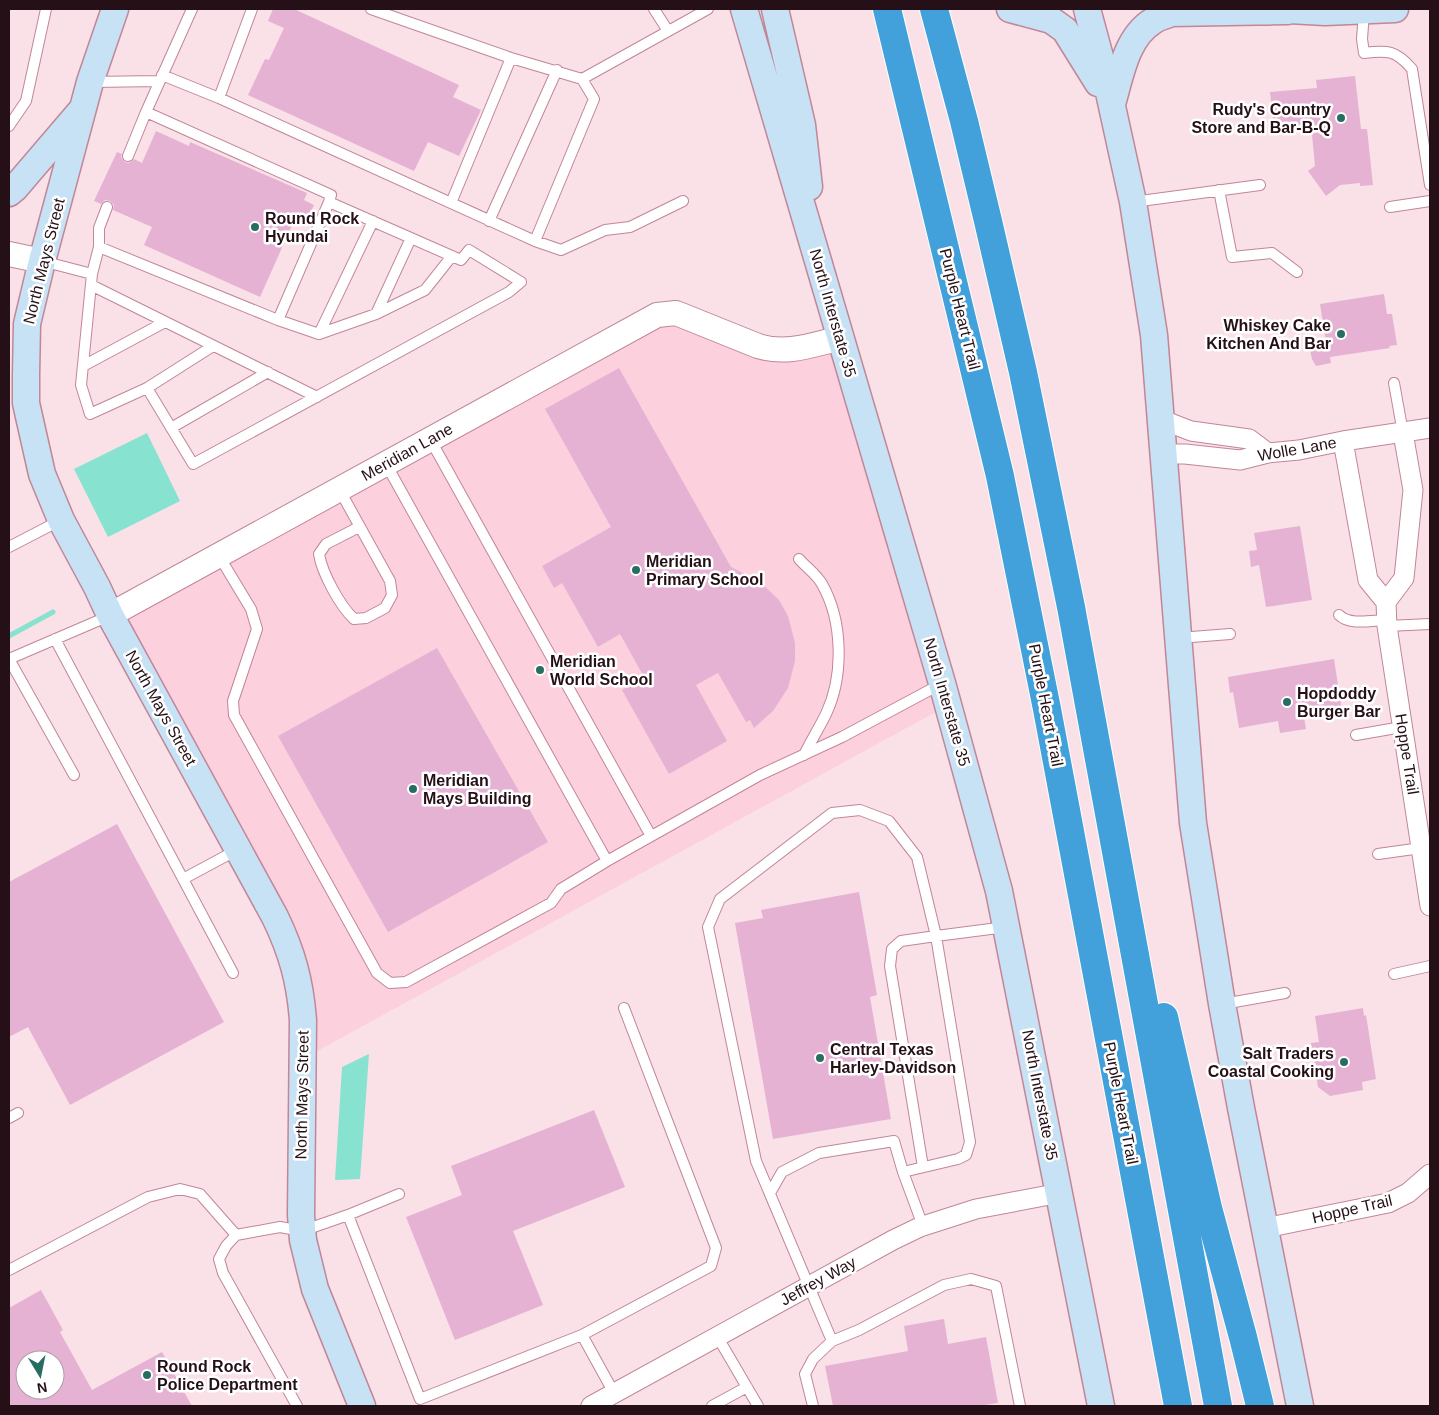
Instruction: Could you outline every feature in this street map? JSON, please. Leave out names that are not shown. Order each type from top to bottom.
[{"type":"highway","name":"Purple Heart Trail","points":[[887,9],[1000,476],[1047,710],[1178,1406]]},
{"type":"highway","points":[[936,9],[1023,372],[1069,598],[1218,1406]]},
{"type":"highway","points":[[1083,678],[1136,889],[1208,1208],[1260,1406]]},
{"type":"main road","name":"North Mays Street","points":[[115,9],[88,94],[42,261],[27,324],[26,403],[42,474],[61,520],[110,615],[287,942],[301,993],[303,1020],[300,1215],[302,1231],[308,1266],[315,1289],[362,1406]]},
{"type":"main road","name":"North Interstate 35","points":[[744,9],[942,683],[996,881],[1007,927],[1101,1406]]},
{"type":"main road","points":[[775,9],[802,125],[816,256]]},
{"type":"main road","points":[[1010,9],[1051,20],[1064,30],[1112,105]]},
{"type":"main road","points":[[1087,9],[1112,105],[1133,202],[1154,335],[1194,823],[1222,1004],[1300,1406]]},
{"type":"main road","points":[[1112,105],[1127,56],[1140,32],[1153,20],[1171,14],[1278,10],[1364,12],[1395,9]]},
{"type":"main road","points":[[9,193],[15,188],[88,94]]},
{"type":"main road","points":[[9,340],[26,375]]},
{"type":"street","points":[[9,254],[42,261]]},
{"type":"street","name":"Meridian Lane","points":[[110,615],[657,315],[676,313],[771,350],[792,350],[841,338]]},
{"type":"street","points":[[814,344],[832,349],[849,364]]},
{"type":"street","points":[[1160,420],[1191,430],[1249,439],[1268,454]]},
{"type":"street","name":"Wolle Lane","points":[[1163,454],[1185,454],[1240,460],[1430,428]]},
{"type":"street","points":[[1387,616],[1404,578],[1413,490],[1403,433]]},
{"type":"street","points":[[1344,441],[1368,580],[1387,616]]},
{"type":"street","points":[[97,587],[117,595],[143,598],[128,622],[125,643]]},
{"type":"street","name":"Hoppe Trail","points":[[1387,616],[1430,906]]},
{"type":"street","name":"Hoppe Trail","points":[[1265,1228],[1388,1203],[1408,1193],[1428,1179]]},
{"type":"street","name":"Jeffrey Way","points":[[591,1406],[892,1240],[923,1226],[976,1209],[1060,1193]]},
{"type":"lane","points":[[9,126],[26,102],[46,9]]},
{"type":"lane","points":[[128,156],[192,9]]},
{"type":"lane","points":[[219,98],[252,9]]},
{"type":"lane","points":[[370,9],[511,58],[557,70],[582,79],[594,99],[535,241]]},
{"type":"lane","points":[[654,9],[668,31]]},
{"type":"lane","points":[[582,79],[708,9]]},
{"type":"lane","points":[[1364,12],[1362,39],[1364,53],[1382,51],[1394,53],[1404,59],[1412,69],[1430,185]]},
{"type":"lane","points":[[451,202],[511,58]]},
{"type":"lane","points":[[489,221],[557,70]]},
{"type":"lane","points":[[88,94],[161,78],[219,98],[451,202],[489,221],[560,250],[605,230],[630,227],[683,201]]},
{"type":"lane","points":[[146,112],[331,195],[278,320]]},
{"type":"lane","points":[[1133,202],[1260,185]]},
{"type":"lane","points":[[1219,190],[1232,257],[1272,253],[1297,272]]},
{"type":"lane","points":[[1390,207],[1430,201]]},
{"type":"lane","points":[[147,388],[193,464],[509,292],[520,282],[469,250],[461,260],[329,202]]},
{"type":"lane","points":[[107,207],[99,228],[99,247],[91,280],[81,385],[90,414],[147,388],[213,346]]},
{"type":"lane","points":[[319,334],[373,222]]},
{"type":"lane","points":[[376,314],[411,238]]},
{"type":"lane","points":[[99,247],[278,320],[319,334],[376,314],[425,290],[452,256]]},
{"type":"lane","points":[[42,261],[91,280],[166,322],[317,396]]},
{"type":"lane","points":[[83,366],[166,322]]},
{"type":"lane","points":[[171,428],[268,372]]},
{"type":"lane","points":[[1394,383],[1403,433]]},
{"type":"lane","points":[[430,440],[651,836]]},
{"type":"lane","points":[[386,463],[607,861]]},
{"type":"lane","points":[[339,489],[390,581],[392,595],[385,608],[366,618],[354,619],[346,612],[320,564],[319,554],[326,544],[359,527]]},
{"type":"lane","points":[[9,547],[61,520]]},
{"type":"lane","points":[[219,556],[250,609],[257,629],[233,701],[234,715],[377,974],[390,983],[406,982],[551,903],[561,888],[760,775],[842,737],[942,683]]},
{"type":"lane","points":[[798,559],[822,584],[836,620],[839,646],[836,682],[827,713],[804,755]]},
{"type":"lane","points":[[1339,614],[1342,618],[1356,621],[1387,616],[1430,624]]},
{"type":"lane","name":"Meridian Lane","points":[[9,659],[110,615]]},
{"type":"lane","points":[[1179,638],[1230,634]]},
{"type":"lane","points":[[55,639],[233,973]]},
{"type":"lane","points":[[9,659],[74,775]]},
{"type":"lane","points":[[1356,735],[1402,727]]},
{"type":"lane","points":[[832,1341],[756,1160],[708,927],[720,899],[832,813],[860,810],[890,821],[916,857],[936,936],[970,1142],[966,1155],[903,1172]]},
{"type":"lane","points":[[1378,854],[1421,848]]},
{"type":"lane","points":[[183,879],[238,849]]},
{"type":"lane","points":[[922,1167],[890,966],[892,949],[901,941],[1007,927]]},
{"type":"lane","points":[[1394,974],[1430,966]]},
{"type":"lane","points":[[1222,1004],[1285,993]]},
{"type":"lane","points":[[348,1215],[420,1399],[582,1335],[711,1266],[716,1248],[624,1008]]},
{"type":"lane","points":[[770,1193],[782,1172],[819,1153],[894,1141],[923,1226]]},
{"type":"lane","points":[[9,1270],[148,1196],[180,1189],[200,1194],[236,1235]]},
{"type":"lane","points":[[297,1406],[223,1273],[219,1259],[226,1246],[236,1235],[280,1227],[302,1231],[399,1194]]},
{"type":"lane","points":[[812,1406],[805,1374],[813,1359],[832,1341],[860,1330],[944,1285],[971,1279],[996,1286],[1020,1406]]},
{"type":"lane","points":[[582,1335],[614,1393]]},
{"type":"lane","points":[[717,1336],[758,1406]]},
{"type":"lane","points":[[712,1406],[747,1387]]},
{"type":"shaded area","name":"Meridian World School","points":[[659,318],[761,351],[834,344],[941,709],[310,1055],[311,1010],[119,614]]},
{"type":"shaded area","points":[[147,433],[180,501],[108,537],[74,469]]},
{"type":"shaded area","points":[[369,1054],[360,1179],[335,1180],[342,1067]]},
{"type":"building","points":[[273,9],[294,9],[459,85],[453,97],[481,110],[459,156],[428,142],[414,171],[248,95],[265,59],[269,60],[284,28],[268,21]]},
{"type":"building","points":[[1355,76],[1361,129],[1367,129],[1373,185],[1360,186],[1360,183],[1340,185],[1326,196],[1308,171],[1315,166],[1311,124],[1274,128],[1270,92],[1317,88],[1316,80]]},
{"type":"building","points":[[156,131],[189,146],[190,142],[307,193],[304,200],[314,205],[304,227],[293,223],[260,297],[144,245],[152,227],[113,210],[114,205],[110,201],[105,200],[101,204],[94,201],[117,152],[122,154],[121,157],[125,162],[129,163],[134,159],[142,163]]},
{"type":"building","points":[[1384,294],[1387,314],[1392,314],[1397,345],[1389,346],[1390,348],[1330,357],[1331,363],[1316,366],[1310,351],[1312,345],[1326,342],[1320,304]]},
{"type":"building","name":"Meridian Primary School","points":[[619,368],[731,567],[759,581],[779,600],[788,616],[795,643],[795,661],[788,688],[773,711],[754,728],[750,720],[746,722],[718,673],[696,685],[727,741],[669,774],[622,690],[644,677],[620,634],[598,647],[562,583],[554,588],[542,566],[611,527],[545,409]]},
{"type":"building","points":[[1300,526],[1312,600],[1266,607],[1259,565],[1251,567],[1249,551],[1257,550],[1254,533]]},
{"type":"building","name":"Meridian Mays Building","points":[[437,648],[548,842],[388,932],[278,736]]},
{"type":"building","name":"Hopdoddy Burger Bar","points":[[1334,659],[1342,711],[1304,717],[1306,729],[1280,733],[1278,721],[1239,728],[1233,692],[1230,693],[1228,677]]},
{"type":"building","points":[[117,824],[224,1022],[70,1105],[28,1027],[9,1037],[9,882]]},
{"type":"building","name":"Central Texas Harley-Davidson","points":[[859,892],[877,995],[870,997],[891,1119],[773,1139],[735,923],[763,918],[761,910]]},
{"type":"building","name":"Salt Traders Coastal Cooking","points":[[1363,1008],[1364,1016],[1366,1015],[1376,1079],[1362,1082],[1363,1090],[1330,1096],[1318,1087],[1311,1043],[1319,1042],[1315,1016]]},
{"type":"building","points":[[594,1110],[625,1187],[513,1231],[543,1305],[455,1340],[406,1217],[462,1195],[451,1166]]},
{"type":"building","name":"Round Rock Police Department","points":[[41,1290],[63,1330],[60,1332],[92,1390],[162,1352],[192,1406],[9,1406],[9,1308]]},
{"type":"building","points":[[944,1319],[948,1344],[986,1337],[998,1403],[977,1406],[833,1406],[825,1366],[908,1351],[904,1326]]},
{"type":"waterway","points":[[9,636],[53,612]]},
{"type":"place","name":"Rudy's Country Store and Bar-B-Q","points":[[1341,118]]},
{"type":"place","name":"Round Rock Hyundai","points":[[255,227]]},
{"type":"place","name":"Whiskey Cake Kitchen And Bar","points":[[1341,334]]},
{"type":"place","name":"Meridian Primary School","points":[[636,570]]},
{"type":"place","name":"Meridian World School","points":[[540,670]]},
{"type":"place","name":"Hopdoddy Burger Bar","points":[[1287,702]]},
{"type":"place","name":"Meridian Mays Building","points":[[413,789]]},
{"type":"place","name":"Central Texas Harley-Davidson","points":[[820,1058]]},
{"type":"place","name":"Salt Traders Coastal Cooking","points":[[1344,1062]]},
{"type":"place","name":"Round Rock Police Department","points":[[147,1375]]}]
